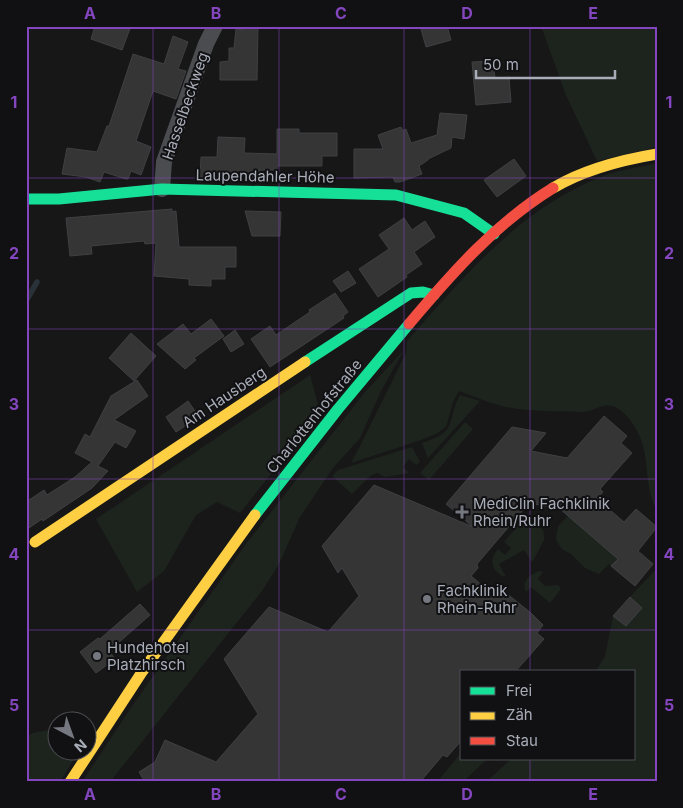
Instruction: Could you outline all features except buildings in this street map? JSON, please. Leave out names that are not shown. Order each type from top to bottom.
[{"type":"street","name":"Hasselbeckweg","points":[[162,189],[164,162],[206,44],[215,26]]},
{"type":"street","name":"Charlottenhofstraße","points":[[70,782],[179,618],[237,538],[330,419],[460,266],[531,202],[550,190],[570,179],[596,169],[622,161],[657,154]]},
{"type":"street","name":"Laupendahler Höhe","points":[[26,199],[59,199],[162,189],[396,195],[456,210],[494,234]]},
{"type":"street","name":"Am Hausberg","points":[[36,542],[283,376],[411,293],[423,292],[434,296]]},
{"type":"shaded area","points":[[541,26],[657,26],[657,147],[597,161],[566,95]]},
{"type":"shaded area","points":[[657,163],[657,510],[650,492],[644,452],[638,433],[628,417],[620,410],[608,405],[582,412],[542,411],[511,408],[459,391],[453,402],[446,427],[436,434],[351,463],[406,353],[407,341],[449,293],[493,248],[542,209],[569,192],[605,175]]},
{"type":"shaded area","points":[[404,350],[381,391],[360,438],[333,468],[300,517],[279,564],[262,591],[110,782],[82,782],[130,709],[246,544],[365,392]]},
{"type":"shaded area","points":[[310,375],[320,412],[240,513],[217,502],[196,515],[164,571],[137,592],[96,519]]},
{"type":"shaded area","points":[[460,395],[480,401],[428,458],[422,443],[434,439],[447,430]]},
{"type":"shaded area","points":[[465,422],[473,429],[429,480],[420,473]]},
{"type":"shaded area","points":[[412,447],[420,462],[416,465],[409,459],[403,467],[409,473],[385,477],[377,473],[370,476],[352,494],[332,476],[338,470]]},
{"type":"shaded area","points":[[568,516],[604,547],[625,551],[611,566],[609,564],[599,574],[585,568],[571,554],[562,549],[556,539],[558,526]]},
{"type":"shaded area","points":[[523,520],[535,522],[543,530],[544,540],[532,562],[524,550],[499,564],[505,577],[494,569],[493,557],[498,549],[505,555],[511,548],[504,542]]},
{"type":"shaded area","points":[[657,568],[657,782],[486,782],[510,760],[636,760],[636,670],[596,670],[605,656],[613,616],[626,626],[642,608],[630,597]]},
{"type":"shaded area","points":[[539,571],[543,572],[538,579],[545,586],[558,585],[561,589],[550,603],[531,587],[526,592],[525,585],[527,579]]},
{"type":"shaded area","points":[[48,730],[48,760],[73,760],[60,782],[26,782],[26,737],[33,733]]},
{"type":"shaded area","points":[[460,754],[460,760],[486,760],[463,782],[437,782]]},
{"type":"waterway","points":[[26,301],[37,282]]},
{"type":"traffic: fast","points":[[26,199],[59,199],[162,189],[396,195],[464,213],[494,234]]},
{"type":"traffic: fast","points":[[305,362],[411,293],[423,292],[434,295]]},
{"type":"traffic: fast","points":[[255,515],[338,409],[409,324]]},
{"type":"traffic: slow","points":[[553,188],[565,181],[604,166],[657,154]]},
{"type":"traffic: slow","points":[[35,542],[305,362]]},
{"type":"traffic: slow","points":[[70,782],[142,672],[255,515]]},
{"type":"traffic: jam","points":[[409,324],[476,250],[512,217],[553,188]]},
{"type":"place","name":"MediClin Fachklinik Rhein/Ruhr","points":[[462,512]]},
{"type":"place","name":"Fachklinik Rhein-Ruhr","points":[[427,599]]},
{"type":"place","name":"Hundehotel Platzhirsch","points":[[97,656]]}]
